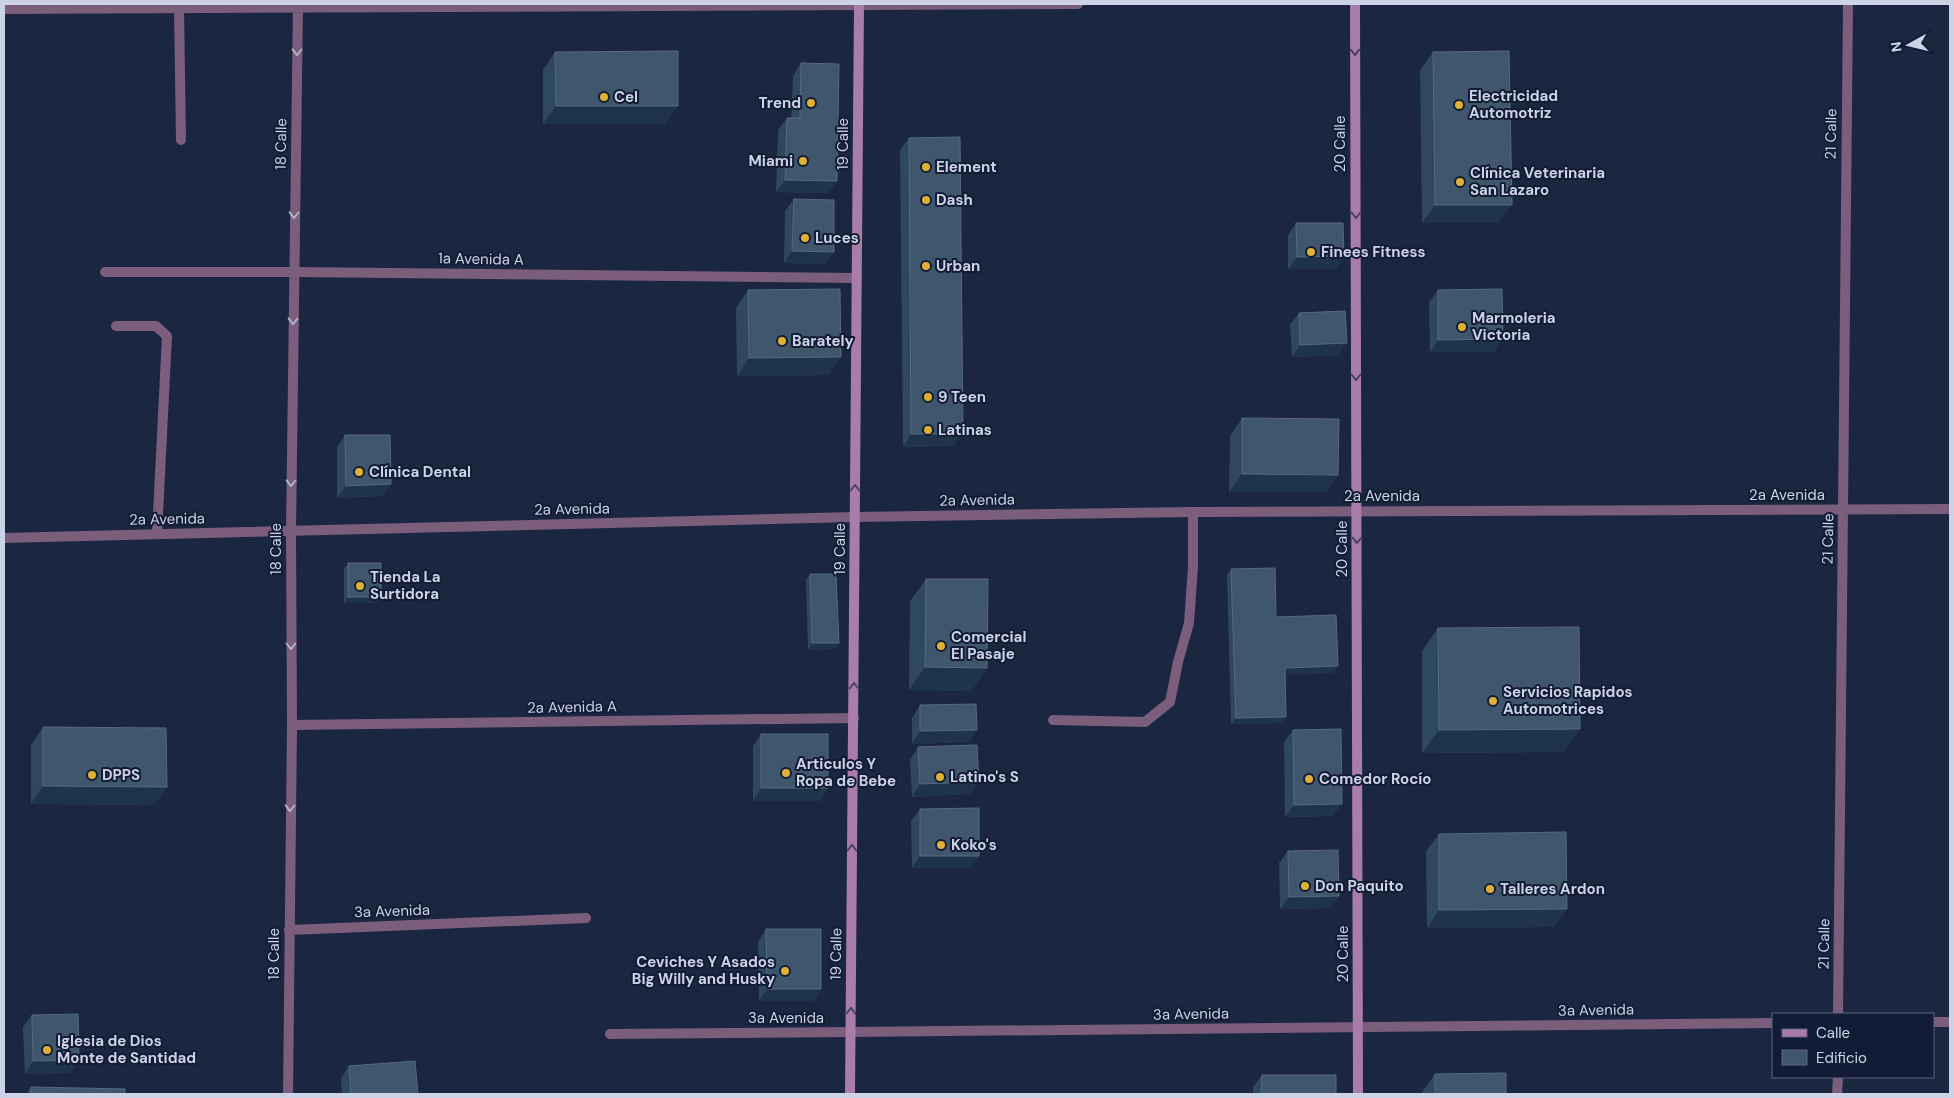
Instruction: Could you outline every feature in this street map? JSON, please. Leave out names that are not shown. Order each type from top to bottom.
[{"type":"main road","name":"19 Calle","points":[[850,1094],[859,4]]},
{"type":"main road","name":"20 Calle","points":[[1355,4],[1358,1094]]},
{"type":"street","points":[[4,9],[298,6],[1078,4]]},
{"type":"street","name":"21 Calle","points":[[1838,1013],[1848,4]]},
{"type":"street","name":"18 Calle","points":[[288,1094],[292,725],[291,531],[298,6]]},
{"type":"street","points":[[178,8],[181,140]]},
{"type":"street","name":"1a Avenida A","points":[[105,272],[294,272],[857,278]]},
{"type":"street","points":[[116,326],[156,326],[167,336],[157,534]]},
{"type":"street","name":"2a Avenida","points":[[4,538],[855,517],[1193,512],[1950,509]]},
{"type":"street","points":[[1053,720],[1145,722],[1170,702],[1178,662],[1189,623],[1194,568],[1193,512]]},
{"type":"street","name":"2a Avenida A","points":[[292,725],[854,718]]},
{"type":"street","name":"3a Avenida","points":[[289,930],[586,918]]},
{"type":"street","points":[[1934,1022],[1950,1022]]},
{"type":"street","name":"3a Avenida","points":[[610,1034],[1772,1023]]},
{"type":"street","points":[[1838,1078],[1838,1094]]},
{"type":"building","points":[[678,51],[678,106],[556,106],[555,52]]},
{"type":"building","points":[[1509,51],[1512,205],[1435,205],[1433,52]]},
{"type":"building","points":[[801,63],[839,64],[837,181],[785,180],[787,118],[800,118]]},
{"type":"building","points":[[960,137],[963,434],[911,434],[909,138]]},
{"type":"building","name":"Luces","points":[[794,199],[834,200],[834,252],[792,251]]},
{"type":"building","points":[[1296,223],[1343,223],[1344,256],[1297,257]]},
{"type":"building","name":"Barately","points":[[840,289],[841,357],[749,358],[748,290]]},
{"type":"building","name":"Marmoleria Victoria","points":[[1502,289],[1503,339],[1438,340],[1438,290]]},
{"type":"building","points":[[1345,311],[1347,343],[1300,345],[1299,313]]},
{"type":"building","points":[[1242,418],[1339,419],[1338,475],[1242,474]]},
{"type":"building","name":"Clínica Dental","points":[[345,435],[390,435],[391,484],[346,486]]},
{"type":"building","name":"Tienda La Surtidora","points":[[348,563],[381,563],[381,597],[348,597]]},
{"type":"building","points":[[1275,568],[1276,617],[1336,615],[1338,666],[1285,668],[1286,717],[1236,718],[1231,569]]},
{"type":"building","points":[[810,574],[836,574],[839,643],[812,643]]},
{"type":"building","points":[[926,579],[988,579],[987,668],[925,667]]},
{"type":"building","name":"Servicios Rapidos Automotrices","points":[[1579,627],[1580,729],[1439,730],[1438,628]]},
{"type":"building","points":[[976,704],[977,730],[920,731],[920,705]]},
{"type":"building","name":"DPPS","points":[[43,727],[166,728],[167,787],[43,786]]},
{"type":"building","name":"Comedor Rocío","points":[[1341,729],[1342,804],[1294,805],[1293,730]]},
{"type":"building","name":"Articulos Y Ropa de Bebe","points":[[761,734],[828,734],[828,788],[761,788]]},
{"type":"building","points":[[977,745],[979,782],[920,784],[918,747]]},
{"type":"building","name":"Koko's","points":[[979,808],[979,856],[920,856],[920,809]]},
{"type":"building","name":"Talleres Ardon","points":[[1566,832],[1567,909],[1439,910],[1439,834]]},
{"type":"building","name":"Don Paquito","points":[[1338,850],[1339,896],[1289,897],[1288,851]]},
{"type":"building","name":"Ceviches Y Asados Big Willy and Husky","points":[[766,929],[821,929],[821,989],[767,989]]},
{"type":"building","points":[[78,1014],[79,1060],[33,1061],[32,1015]]},
{"type":"building","points":[[415,1061],[418,1094],[351,1094],[349,1066]]},
{"type":"building","points":[[1506,1073],[1506,1094],[1435,1094],[1435,1074]]},
{"type":"building","points":[[1262,1075],[1336,1075],[1336,1094],[1261,1094]]},
{"type":"building","points":[[31,1087],[125,1089],[125,1094],[31,1094]]},
{"type":"place","name":"Cel","points":[[604,97]]},
{"type":"place","name":"Trend","points":[[811,103]]},
{"type":"place","name":"Electricidad Automotriz","points":[[1459,105]]},
{"type":"place","name":"Miami","points":[[803,161]]},
{"type":"place","name":"Element","points":[[926,167]]},
{"type":"place","name":"Clínica Veterinaria San Lazaro","points":[[1460,182]]},
{"type":"place","name":"Dash","points":[[926,200]]},
{"type":"place","name":"Luces","points":[[805,238]]},
{"type":"place","name":"Finees Fitness","points":[[1311,252]]},
{"type":"place","name":"Urban","points":[[926,266]]},
{"type":"place","name":"Marmoleria Victoria","points":[[1462,327]]},
{"type":"place","name":"Barately","points":[[782,341]]},
{"type":"place","name":"9 Teen","points":[[928,397]]},
{"type":"place","name":"Latinas","points":[[928,430]]},
{"type":"place","name":"Clínica Dental","points":[[359,472]]},
{"type":"place","name":"Tienda La Surtidora","points":[[360,586]]},
{"type":"place","name":"Comercial El Pasaje","points":[[941,646]]},
{"type":"place","name":"Servicios Rapidos Automotrices","points":[[1493,701]]},
{"type":"place","name":"Articulos Y Ropa de Bebe","points":[[786,773]]},
{"type":"place","name":"DPPS","points":[[92,775]]},
{"type":"place","name":"Latino's S","points":[[940,777]]},
{"type":"place","name":"Comedor Rocío","points":[[1309,779]]},
{"type":"place","name":"Koko's","points":[[941,845]]},
{"type":"place","name":"Don Paquito","points":[[1305,886]]},
{"type":"place","name":"Talleres Ardon","points":[[1490,889]]},
{"type":"place","name":"Ceviches Y Asados Big Willy and Husky","points":[[785,971]]},
{"type":"place","name":"Iglesia de Dios Monte de Santidad","points":[[47,1050]]}]
